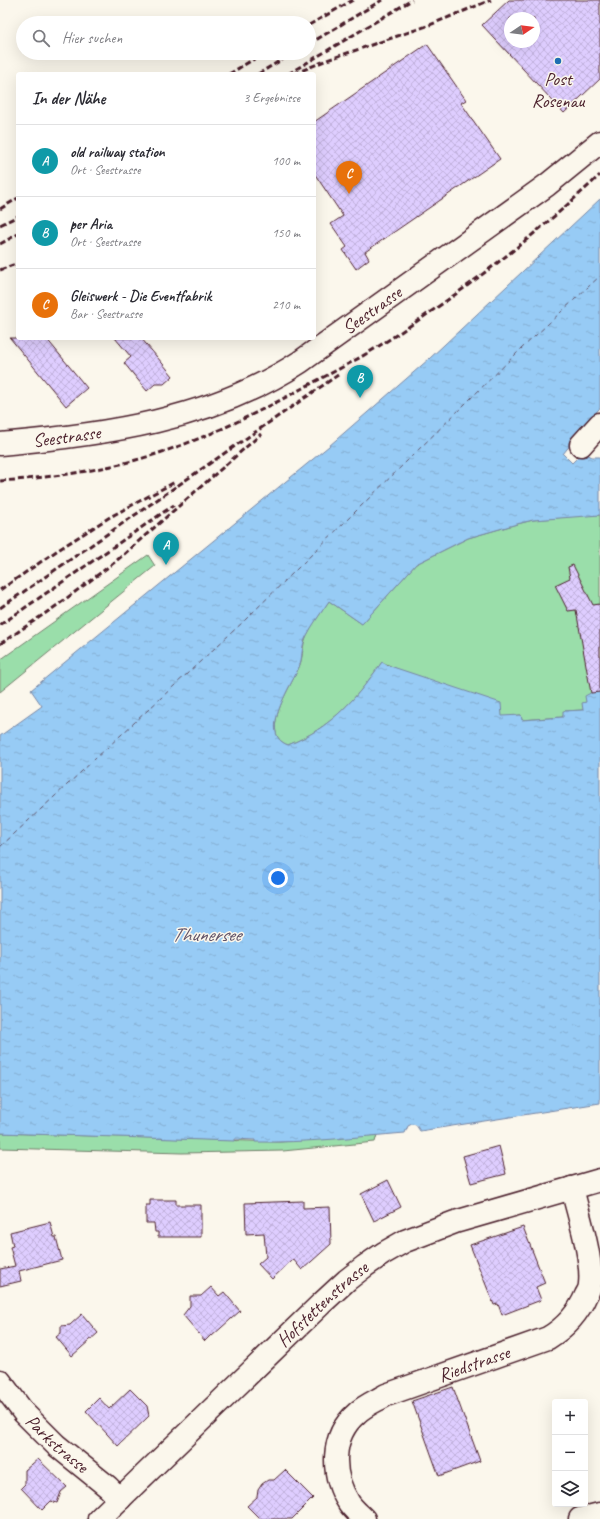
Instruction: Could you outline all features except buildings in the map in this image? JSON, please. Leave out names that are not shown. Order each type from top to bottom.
[{"type":"street","name":"Seestrasse","points":[[0,444],[86,435],[153,421],[219,402],[266,383],[300,362],[547,185],[600,142]]},
{"type":"street","points":[[581,445],[600,424]]},
{"type":"street","name":"Hofstettenstrasse","points":[[100,1519],[321,1304],[347,1280],[384,1253],[405,1242],[455,1222],[600,1180]]},
{"type":"street","name":"Riedstrasse","points":[[364,1519],[350,1503],[341,1486],[336,1472],[335,1452],[345,1427],[356,1414],[364,1407],[386,1395],[548,1338],[570,1322],[582,1305],[590,1286],[591,1272],[589,1257],[572,1188]]},
{"type":"street","name":"Parkstrasse","points":[[0,1381],[24,1413],[45,1435],[120,1499]]},
{"type":"street","points":[[580,1519],[600,1514]]},
{"type":"green space","points":[[600,515],[600,688],[586,702],[583,710],[564,711],[563,717],[521,720],[521,715],[502,717],[382,662],[352,700],[330,721],[303,738],[288,745],[279,739],[276,731],[276,720],[279,709],[300,664],[306,636],[329,601],[362,624],[416,564],[468,538],[533,520]]},
{"type":"green space","points":[[148,555],[155,566],[0,692],[0,660]]},
{"type":"green space","points":[[0,1133],[280,1142],[377,1135],[375,1142],[283,1151],[182,1153],[0,1148]]},
{"type":"water","name":"Thunersee","points":[[600,199],[600,408],[571,439],[571,444],[563,454],[572,463],[583,452],[592,457],[600,457],[600,515],[533,520],[468,538],[416,564],[362,624],[329,601],[304,641],[299,667],[279,709],[276,720],[276,731],[279,739],[288,745],[317,730],[330,721],[352,700],[382,662],[387,665],[501,703],[502,716],[521,715],[522,720],[563,717],[563,711],[583,710],[582,703],[586,702],[585,696],[600,688],[600,1103],[420,1131],[416,1125],[412,1124],[408,1126],[405,1133],[311,1141],[255,1142],[255,1140],[234,1139],[234,1141],[0,1133],[0,736],[42,706],[31,690],[329,446],[429,359]]},
{"type":"ferry route","points":[[0,847],[243,622],[521,349],[600,276]]},
{"type":"railway","points":[[316,21],[353,0]]},
{"type":"railway","points":[[316,40],[382,0]]},
{"type":"railway","points":[[316,57],[412,0]]},
{"type":"railway","points":[[299,72],[327,60],[427,26],[491,0]]},
{"type":"railway","points":[[232,72],[252,60]]},
{"type":"railway","points":[[261,72],[281,60]]},
{"type":"railway","points":[[291,72],[311,60]]},
{"type":"railway","points":[[0,481],[69,474],[136,460],[158,454],[200,438],[261,410],[360,358],[466,287],[548,222],[600,175]]},
{"type":"railway","points":[[0,209],[16,199]]},
{"type":"railway","points":[[0,225],[16,217]]},
{"type":"railway","points":[[0,244],[16,235]]},
{"type":"railway","points":[[0,270],[16,264]]},
{"type":"railway","points":[[0,608],[338,375]]},
{"type":"railway","points":[[0,644],[59,604],[115,562],[261,434]]},
{"type":"railway","points":[[0,590],[58,550],[110,517],[175,482]]},
{"type":"railway","points":[[0,625],[174,505]]},
{"type":"place","name":"Post Rosenau","points":[[558,61]]},
{"type":"place","name":"Gleiswerk - Die Eventfabrik","points":[[349,194]]},
{"type":"place","name":"per Aria","points":[[360,398]]},
{"type":"place","name":"old railway station","points":[[166,565]]}]
